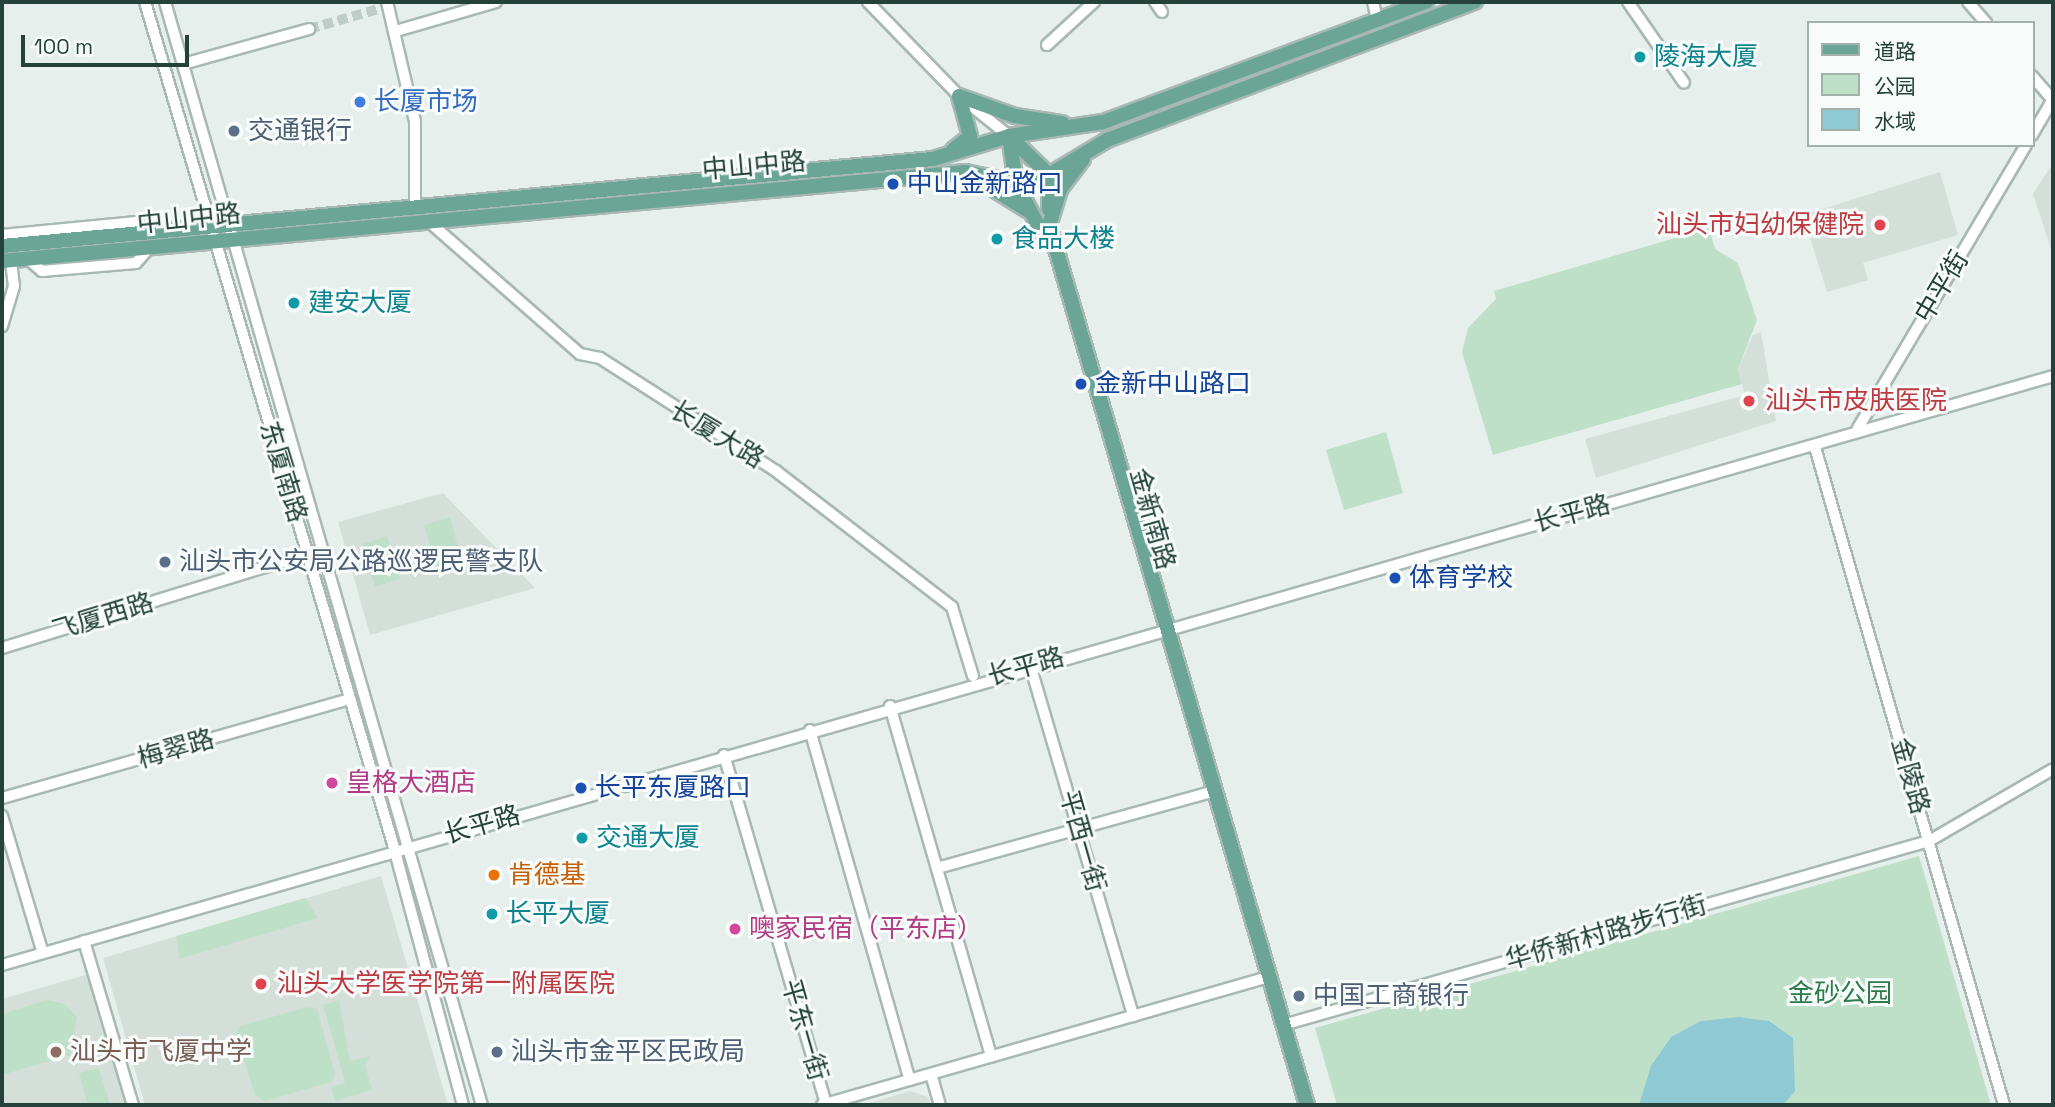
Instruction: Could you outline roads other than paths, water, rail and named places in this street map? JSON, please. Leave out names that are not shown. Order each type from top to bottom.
[{"type":"main road","name":"中山中路","points":[[6,261],[149,248],[212,234],[231,225],[933,159],[1009,136],[1103,122],[1426,2]]},
{"type":"main road","name":"中山中路","points":[[2,246],[150,232],[212,234],[235,239],[967,172],[1016,183],[1049,175],[1107,140],[1475,2]]},
{"type":"main road","points":[[959,96],[1037,120],[1103,122]]},
{"type":"main road","points":[[933,159],[970,136],[959,96]]},
{"type":"main road","points":[[1009,136],[1049,175],[1045,226]]},
{"type":"main road","name":"金新南路","points":[[1009,136],[1016,183],[1045,226],[1307,1105]]},
{"type":"main road","points":[[1045,226],[1073,169],[1107,140]]},
{"type":"main road","points":[[967,172],[1019,202],[1045,226]]},
{"type":"main road","name":"金新南路","points":[[1162,625],[1299,1105]]},
{"type":"street","name":"东厦南路","points":[[145,2],[394,847],[463,1105]]},
{"type":"street","name":"东厦南路","points":[[165,2],[410,843],[482,1105]]},
{"type":"street","points":[[396,31],[496,2]]},
{"type":"street","points":[[868,2],[959,96],[1009,136]]},
{"type":"street","points":[[1047,45],[1094,2]]},
{"type":"street","points":[[1155,2],[1162,12]]},
{"type":"street","points":[[1373,2],[1377,19]]},
{"type":"street","points":[[1628,2],[1684,83]]},
{"type":"street","points":[[1968,2],[1984,21]]},
{"type":"street","points":[[386,5],[396,31],[415,121],[415,206]]},
{"type":"street","points":[[183,64],[309,29]]},
{"type":"street","points":[[2034,78],[2053,99],[2034,132]]},
{"type":"street","name":"中平街","points":[[1858,428],[2025,147]]},
{"type":"street","name":"长厦大路","points":[[427,220],[580,354],[600,358],[776,471],[952,607],[973,676]]},
{"type":"street","points":[[2,235],[136,222],[150,232]]},
{"type":"street","points":[[2,326],[14,286],[6,261]]},
{"type":"street","name":"长平路","points":[[2,958],[724,755],[1162,625],[1858,428],[2053,370]]},
{"type":"street","name":"长平路","points":[[410,843],[973,676],[1815,447],[2053,376]]},
{"type":"street","name":"金陵路","points":[[1815,447],[2004,1105]]},
{"type":"street","name":"飞厦西路","points":[[2,649],[324,548]]},
{"type":"street","name":"平西一街","points":[[1030,666],[1133,1016]]},
{"type":"street","name":"梅翠路","points":[[2,798],[350,699]]},
{"type":"street","points":[[890,706],[990,1057]]},
{"type":"street","points":[[810,730],[911,1080]]},
{"type":"street","name":"平东一街","points":[[724,755],[824,1105]]},
{"type":"street","name":"华侨新村路步行街","points":[[1283,1025],[1929,841],[2053,769]]},
{"type":"street","points":[[937,868],[1208,793]]},
{"type":"street","points":[[2,816],[41,947]]},
{"type":"street","name":"长平路","points":[[2,965],[394,847]]},
{"type":"street","points":[[84,941],[133,1105]]},
{"type":"street","points":[[824,1105],[1262,979]]},
{"type":"street","points":[[931,1074],[940,1105]]},
{"type":"water","points":[[1739,1017],[1769,1021],[1793,1038],[1795,1091],[1783,1105],[1639,1105],[1651,1066],[1671,1037],[1701,1021]]},
{"type":"tunnel","points":[[309,29],[382,8]]},
{"type":"place","name":"陵海大厦","points":[[1640,57]]},
{"type":"place","name":"长厦市场","points":[[360,102]]},
{"type":"place","name":"交通银行","points":[[234,131]]},
{"type":"place","name":"中山金新路口","points":[[893,184]]},
{"type":"place","name":"汕头市妇幼保健院","points":[[1880,225]]},
{"type":"place","name":"食品大楼","points":[[997,239]]},
{"type":"place","name":"建安大厦","points":[[294,303]]},
{"type":"place","name":"金新中山路口","points":[[1081,384]]},
{"type":"place","name":"汕头市皮肤医院","points":[[1749,401]]},
{"type":"place","name":"汕头市公安局公路巡逻民警支队","points":[[165,562]]},
{"type":"place","name":"体育学校","points":[[1395,578]]},
{"type":"place","name":"皇格大酒店","points":[[332,783]]},
{"type":"place","name":"长平东厦路口","points":[[581,788]]},
{"type":"place","name":"交通大厦","points":[[582,838]]},
{"type":"place","name":"肯德基","points":[[494,875]]},
{"type":"place","name":"长平大厦","points":[[492,914]]},
{"type":"place","name":"噢家民宿（平东店）","points":[[735,929]]},
{"type":"place","name":"汕头大学医学院第一附属医院","points":[[261,984]]},
{"type":"place","name":"中国工商银行","points":[[1299,996]]},
{"type":"place","name":"汕头市飞厦中学","points":[[56,1052]]},
{"type":"place","name":"汕头市金平区民政局","points":[[497,1052]]},
{"type":"park label","name":"金砂公园","points":[[1840,994]]}]
